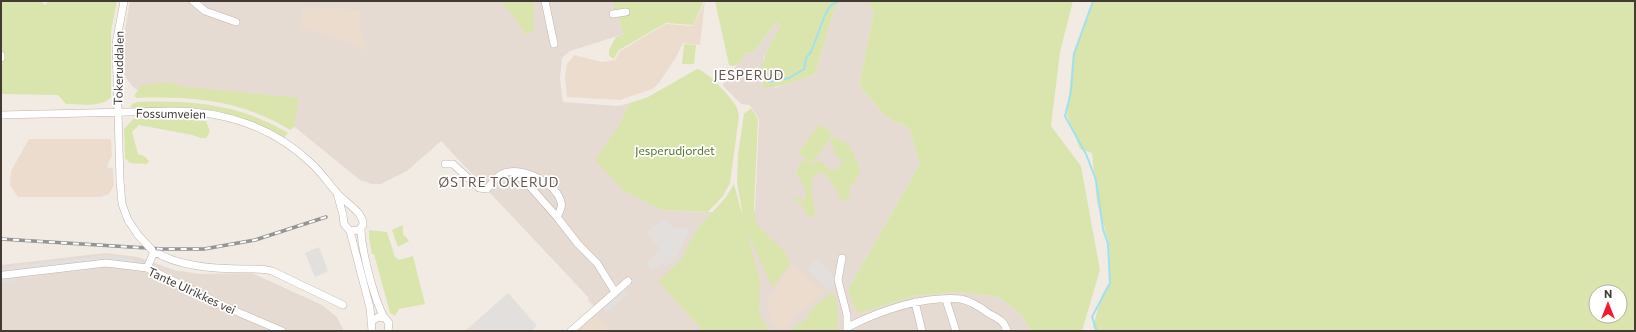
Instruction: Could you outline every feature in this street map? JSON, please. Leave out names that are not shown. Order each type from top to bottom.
[{"type":"street","name":"Tokeruddalen","points":[[124,1],[116,44],[118,88],[117,112],[122,204],[128,220],[138,235],[153,251]]},
{"type":"street","points":[[193,1],[205,11],[236,22]]},
{"type":"street","points":[[545,1],[554,44]]},
{"type":"street","points":[[613,14],[626,12]]},
{"type":"street","name":"Fossumveien","points":[[1,115],[117,112],[198,112],[224,116],[247,123],[272,134],[294,148],[312,164],[337,193],[357,213]]},
{"type":"street","points":[[445,164],[453,164],[479,188],[487,189],[498,177],[507,172],[533,175],[545,182],[561,202],[562,206],[557,217]]},
{"type":"street","points":[[512,172],[527,183],[557,217],[578,244],[597,263],[615,292]]},
{"type":"street","name":"Fossumveien","points":[[337,193],[344,219]]},
{"type":"street","points":[[372,331],[365,287],[350,231],[345,226],[344,219],[350,213],[357,213],[363,219],[360,228],[361,240],[377,301],[384,317],[389,323],[388,331]]},
{"type":"street","points":[[350,231],[357,231],[360,228]]},
{"type":"street","points":[[147,268],[153,251],[175,262],[191,265],[245,269],[260,268],[272,271],[344,305]]},
{"type":"street","points":[[842,258],[838,280],[848,329],[893,309],[915,302],[962,299],[976,304],[1001,319],[1007,331]]},
{"type":"street","name":"Tante Ulrikkes vei","points":[[4,275],[106,263],[147,268],[226,307],[282,331]]},
{"type":"street","points":[[571,331],[628,281]]},
{"type":"street","points":[[946,300],[956,331]]},
{"type":"street","points":[[915,302],[922,331]]},
{"type":"street","points":[[371,322],[378,317],[384,317]]},
{"type":"shaded area","points":[[130,1],[612,1],[624,34],[570,51],[562,58],[560,79],[563,102],[618,106],[630,103],[618,127],[662,210],[708,212],[755,211],[759,119],[750,105],[741,104],[723,86],[724,82],[746,53],[754,52],[776,22],[781,25],[763,59],[775,88],[815,75],[834,10],[840,1],[868,1],[874,12],[859,85],[885,116],[909,128],[920,164],[848,289],[861,313],[913,296],[959,292],[999,297],[1021,314],[1031,331],[575,331],[598,311],[588,300],[589,298],[441,141],[407,171],[381,184],[372,184],[360,180],[291,124],[210,94],[143,93],[133,87],[124,75],[123,41]]},
{"type":"shaded area","points":[[705,1],[700,45],[683,43],[675,59],[658,84],[652,89],[620,100],[567,97],[565,76],[567,64],[574,55],[602,62],[615,60],[620,51],[666,24],[693,26]]},
{"type":"shaded area","points":[[308,7],[359,10],[361,12],[360,31],[367,49],[365,50],[318,32],[302,28],[302,10],[308,10]]},
{"type":"shaded area","points":[[29,139],[111,139],[112,155],[107,167],[113,169],[114,185],[109,194],[100,197],[18,197],[10,185],[11,171]]},
{"type":"shaded area","points":[[664,218],[674,228],[690,229],[677,257],[665,267],[662,263],[652,271],[646,264],[661,250],[646,233]]},
{"type":"shaded area","points":[[319,247],[328,271],[315,277],[305,253]]},
{"type":"shaded area","points":[[106,253],[138,257],[174,270],[200,274],[252,273],[322,305],[337,317],[344,331],[1,331],[1,265]]},
{"type":"shaded area","points":[[106,255],[134,259],[133,263],[107,260],[84,262],[85,271],[68,273],[67,269],[42,272],[42,277],[25,279],[24,274],[15,276],[16,280],[2,283],[1,268]]},
{"type":"shaded area","points":[[817,258],[833,275],[834,286],[829,290],[808,270]]},
{"type":"shaded area","points":[[792,263],[823,291],[797,314],[786,328],[779,329],[772,321],[767,300]]},
{"type":"shaded area","points":[[624,288],[629,294],[610,311],[606,312],[602,307]]},
{"type":"shaded area","points":[[508,293],[537,326],[531,331],[465,331]]},
{"type":"shaded area","points":[[596,315],[611,331],[578,331]]},
{"type":"green space","points":[[1,1],[41,1],[45,5],[49,1],[117,1],[111,32],[111,97],[102,103],[84,105],[66,104],[58,95],[1,94]]},
{"type":"green space","points":[[502,1],[534,1],[534,31],[526,35]]},
{"type":"green space","points":[[612,1],[704,1],[693,25],[666,23],[619,50],[614,59],[609,56],[609,50],[616,37],[624,34]]},
{"type":"green space","points":[[715,1],[840,1],[834,10],[815,75],[777,87],[764,87],[762,79],[763,62],[781,25],[776,22],[754,52],[746,53],[737,65],[729,65]]},
{"type":"green space","points":[[868,1],[1073,1],[1060,52],[1051,126],[1081,166],[1100,270],[1082,331],[1031,331],[1021,314],[999,297],[959,292],[913,296],[861,313],[854,308],[848,289],[920,164],[909,128],[885,116],[859,85],[874,12]]},
{"type":"green space","points":[[1094,1],[1635,1],[1635,331],[1095,331],[1093,326],[1102,295],[1110,281],[1109,244],[1097,202],[1092,153],[1080,149],[1067,115],[1073,53]]},
{"type":"green space","points":[[684,44],[696,45],[694,64],[682,64]]},
{"type":"green space","name":"Jesperudjordet","points":[[697,69],[701,70],[718,84],[734,102],[738,110],[739,116],[730,183],[723,196],[708,212],[662,210],[624,191],[595,160],[618,127],[630,103],[648,97]]},
{"type":"green space","points":[[168,82],[186,87],[299,98],[294,127],[290,130],[253,112],[216,102],[177,98],[137,98],[134,96],[141,85]]},
{"type":"green space","points":[[137,102],[177,102],[215,106],[252,116],[270,123],[288,133],[284,138],[248,120],[209,110],[182,107],[130,107],[132,104]]},
{"type":"green space","points":[[751,108],[758,119],[754,210],[757,225],[785,252],[791,263],[772,288],[746,228],[760,280],[759,312],[769,331],[703,331],[658,281],[681,260],[697,229],[726,197],[734,184],[744,221],[737,183],[738,155],[744,114]]},
{"type":"green space","points":[[169,118],[206,121],[210,131],[206,138],[201,138],[139,125],[132,132],[138,154],[144,156],[149,161],[147,164],[130,163],[125,158],[124,129],[133,119]]},
{"type":"green space","points":[[819,124],[833,134],[812,163],[798,153]]},
{"type":"green space","points":[[834,137],[848,144],[860,169],[859,175],[849,189],[851,196],[844,202],[829,178],[825,174],[817,174],[812,183],[815,216],[812,217],[807,215],[801,203],[795,201],[795,198],[798,197],[802,200],[806,198],[804,187],[796,173],[801,162],[805,160],[813,164],[817,161],[823,162],[826,167],[833,171],[841,165],[841,159],[834,155],[835,149],[830,142]]},
{"type":"green space","points":[[403,225],[403,234],[409,241],[398,247],[392,230]]},
{"type":"green space","points":[[369,230],[387,232],[395,257],[399,260],[413,256],[425,304],[399,309],[395,316],[390,313],[374,254],[372,254]]},
{"type":"green space","points":[[833,294],[838,307],[837,331],[790,331],[808,318],[810,316],[809,312],[827,296]]},
{"type":"waterway","points":[[769,82],[789,78],[804,69],[806,58],[811,52],[825,15],[831,5],[839,1]]},
{"type":"waterway","points":[[1093,1],[1074,54],[1071,92],[1065,116],[1086,154],[1096,180],[1103,229],[1108,244],[1110,283],[1092,317],[1097,331]]},
{"type":"railway","points":[[1,239],[163,249],[204,249],[255,240],[326,217]]},
{"type":"district","name":"JESPERUD","points":[[749,75]]},
{"type":"district","name":"ØSTRE TOKERUD","points":[[499,182]]}]
